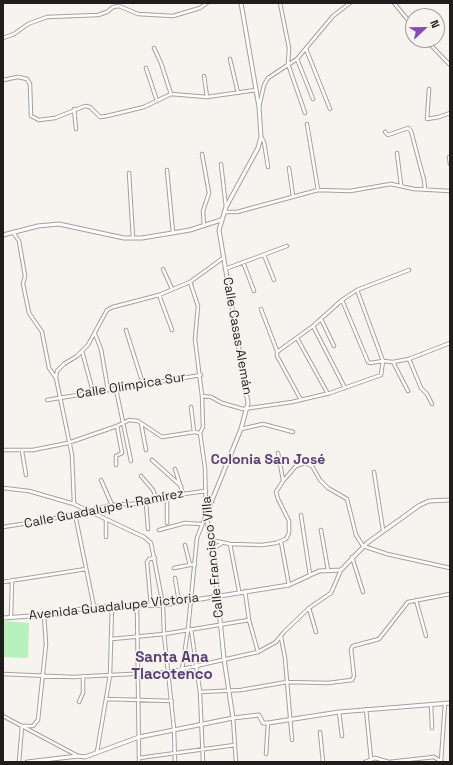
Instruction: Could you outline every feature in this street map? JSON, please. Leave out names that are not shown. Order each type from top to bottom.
[{"type":"street","points":[[122,7],[124,3]]},
{"type":"street","points":[[3,38],[8,37],[28,24],[42,18],[98,15],[107,12],[113,7],[122,7],[138,14],[173,16],[200,8],[207,3]]},
{"type":"street","name":"Calle Casas Alemán","points":[[182,670],[190,629],[191,600],[197,538],[201,524],[206,516],[248,408],[247,385],[219,230],[226,207],[258,148],[261,137],[259,107],[242,3]]},
{"type":"street","points":[[280,3],[289,48],[288,64],[305,113]]},
{"type":"street","points":[[259,107],[266,81],[297,59],[333,16],[350,3]]},
{"type":"street","points":[[394,3],[405,16]]},
{"type":"street","points":[[154,48],[161,63],[171,94]]},
{"type":"street","points":[[434,48],[450,65]]},
{"type":"street","points":[[306,49],[330,109]]},
{"type":"street","points":[[230,59],[238,93]]},
{"type":"street","points":[[297,59],[313,99]]},
{"type":"street","points":[[146,68],[157,101]]},
{"type":"street","points":[[204,76],[207,97]]},
{"type":"street","points":[[3,80],[18,77],[27,79],[30,84],[31,116],[39,120],[55,118],[85,106],[90,107],[100,117],[107,116],[144,107],[171,94],[207,97],[256,90]]},
{"type":"street","points":[[429,89],[427,118],[439,117],[450,113]]},
{"type":"street","points":[[74,110],[76,129]]},
{"type":"street","points":[[307,124],[318,190]]},
{"type":"street","points":[[386,132],[388,135],[408,128],[411,131],[425,189]]},
{"type":"street","points":[[261,137],[264,142],[268,167]]},
{"type":"street","points":[[397,153],[401,185]]},
{"type":"street","points":[[202,154],[209,193],[203,211],[204,226]]},
{"type":"street","points":[[449,157],[450,164]]},
{"type":"street","points":[[221,164],[226,207]]},
{"type":"street","points":[[290,168],[293,196]]},
{"type":"street","points":[[167,170],[173,234]]},
{"type":"street","points":[[129,173],[133,238]]},
{"type":"street","points":[[224,212],[238,212],[318,190],[350,191],[385,184],[401,185],[414,189],[450,191]]},
{"type":"street","points":[[3,235],[38,226],[59,224],[124,238],[133,238],[173,234],[221,220]]},
{"type":"street","points":[[13,232],[19,241],[25,276],[23,284],[29,313],[42,332],[50,371],[56,378]]},
{"type":"street","points":[[226,269],[287,246]]},
{"type":"street","points":[[264,255],[274,280]]},
{"type":"street","points":[[74,504],[73,462],[56,378],[58,371],[64,364],[82,350],[95,334],[104,316],[113,306],[159,295],[190,282],[223,258]]},
{"type":"street","points":[[243,262],[254,291]]},
{"type":"street","points":[[164,269],[172,289]]},
{"type":"street","points":[[277,352],[313,326],[342,300],[357,290],[409,270]]},
{"type":"street","name":"Calle Francisco Villa","points":[[190,282],[198,306],[195,339],[201,375],[202,427],[200,433],[205,468],[206,516],[213,550],[224,659],[233,718],[236,762]]},
{"type":"street","points":[[202,396],[211,397],[222,403],[248,408],[301,400],[328,394],[382,375],[383,361],[357,290]]},
{"type":"street","points":[[159,295],[172,330]]},
{"type":"street","points":[[342,300],[368,362],[370,363],[383,361],[393,362],[410,359],[450,343]]},
{"type":"street","points":[[260,309],[277,352],[277,356],[301,400]]},
{"type":"street","points":[[321,319],[334,346]]},
{"type":"street","points":[[313,326],[345,388]]},
{"type":"street","points":[[126,330],[143,384]]},
{"type":"street","points":[[95,334],[102,355],[108,390]]},
{"type":"street","points":[[297,338],[328,394]]},
{"type":"street","points":[[82,350],[93,392]]},
{"type":"street","points":[[410,359],[421,388],[427,394],[432,404]]},
{"type":"street","points":[[393,362],[408,392]]},
{"type":"street","name":"Calle Olímpica Sur","points":[[47,400],[201,375]]},
{"type":"street","points":[[116,388],[132,461]]},
{"type":"street","points":[[191,408],[194,432]]},
{"type":"street","points":[[3,450],[33,450],[68,442],[117,426],[124,422],[134,420],[162,437],[194,432],[200,433]]},
{"type":"street","points":[[141,423],[146,450]]},
{"type":"street","points":[[241,429],[263,424],[293,432]]},
{"type":"street","points":[[116,465],[116,456],[122,453],[117,426]]},
{"type":"street","points":[[22,451],[26,475]]},
{"type":"street","points":[[278,453],[283,481]]},
{"type":"street","points":[[152,460],[181,486]]},
{"type":"street","points":[[211,540],[230,544],[262,545],[281,542],[286,539],[289,533],[290,525],[288,517],[276,495],[276,492],[296,466],[305,463],[312,466],[324,484],[344,496],[349,502],[356,535],[364,546],[387,554],[450,568]]},
{"type":"street","points":[[175,469],[183,494]]},
{"type":"street","points":[[374,472],[383,530]]},
{"type":"street","points":[[141,476],[153,490],[158,500]]},
{"type":"street","points":[[101,480],[112,505]]},
{"type":"street","points":[[3,488],[29,491],[74,504],[144,537],[151,543],[163,605],[164,634],[172,701],[175,762]]},
{"type":"street","name":"Calle Guadalupe I. Ramírez","points":[[3,528],[112,505],[146,503],[167,497],[206,491]]},
{"type":"street","points":[[167,497],[167,523]]},
{"type":"street","points":[[3,674],[83,676],[169,672],[258,652],[276,642],[309,608],[331,593],[341,570],[352,556],[383,530],[424,503],[450,500]]},
{"type":"street","points":[[146,503],[148,530]]},
{"type":"street","points":[[75,514],[94,607]]},
{"type":"street","points":[[302,515],[310,575]]},
{"type":"street","points":[[106,519],[106,537]]},
{"type":"street","points":[[159,530],[185,523],[201,524]]},
{"type":"street","points":[[321,530],[328,570]]},
{"type":"street","points":[[281,542],[289,585]]},
{"type":"street","points":[[213,550],[214,547],[223,543]]},
{"type":"street","points":[[230,544],[239,592]]},
{"type":"street","points":[[185,545],[190,565]]},
{"type":"street","points":[[352,556],[363,592]]},
{"type":"street","points":[[151,606],[147,562],[149,559],[155,558]]},
{"type":"street","points":[[174,568],[195,564]]},
{"type":"street","points":[[3,582],[86,569]]},
{"type":"street","name":"Avenida Guadalupe Victoria","points":[[3,618],[44,615],[94,607],[163,605],[289,585],[310,575],[328,570],[341,570]]},
{"type":"street","points":[[175,578],[178,602]]},
{"type":"street","points":[[11,617],[12,580]]},
{"type":"street","points":[[245,591],[249,620],[258,652]]},
{"type":"street","points":[[200,692],[229,691],[287,682],[328,683],[352,680],[354,676],[352,647],[379,639],[408,602],[450,594]]},
{"type":"street","points":[[416,600],[426,636]]},
{"type":"street","points":[[98,752],[110,675],[112,606]]},
{"type":"street","points":[[138,606],[140,762]]},
{"type":"street","points":[[309,608],[316,632]]},
{"type":"street","points":[[22,726],[33,726],[38,720],[46,632],[44,615]]},
{"type":"street","points":[[112,639],[164,634],[249,620]]},
{"type":"street","points":[[190,629],[200,692],[203,762]]},
{"type":"street","points":[[281,637],[291,719],[292,740]]},
{"type":"street","points":[[79,702],[83,692],[83,676]]},
{"type":"street","points":[[107,699],[172,701]]},
{"type":"street","points":[[365,762],[378,758],[389,762],[434,757],[442,762],[445,703]]},
{"type":"street","points":[[27,762],[78,756],[85,757],[139,737],[202,723],[233,718],[259,715],[263,723],[268,723],[366,709],[450,703]]},
{"type":"street","points":[[431,704],[432,728]]},
{"type":"street","points":[[366,709],[371,759]]},
{"type":"street","points":[[339,712],[342,736]]},
{"type":"street","points":[[3,716],[13,723],[22,726],[78,756]]},
{"type":"street","points":[[266,754],[268,723]]},
{"type":"street","points":[[19,762],[22,726]]},
{"type":"street","points":[[320,732],[323,762]]},
{"type":"street","points":[[139,758],[235,745]]},
{"type":"street","points":[[84,762],[85,757]]},
{"type":"green space","points":[[4,621],[29,623],[28,658],[3,657]]},
{"type":"district","name":"Colonia San José","points":[[268,460]]},
{"type":"district","name":"Santa Ana Tlacotenco","points":[[172,666]]}]
